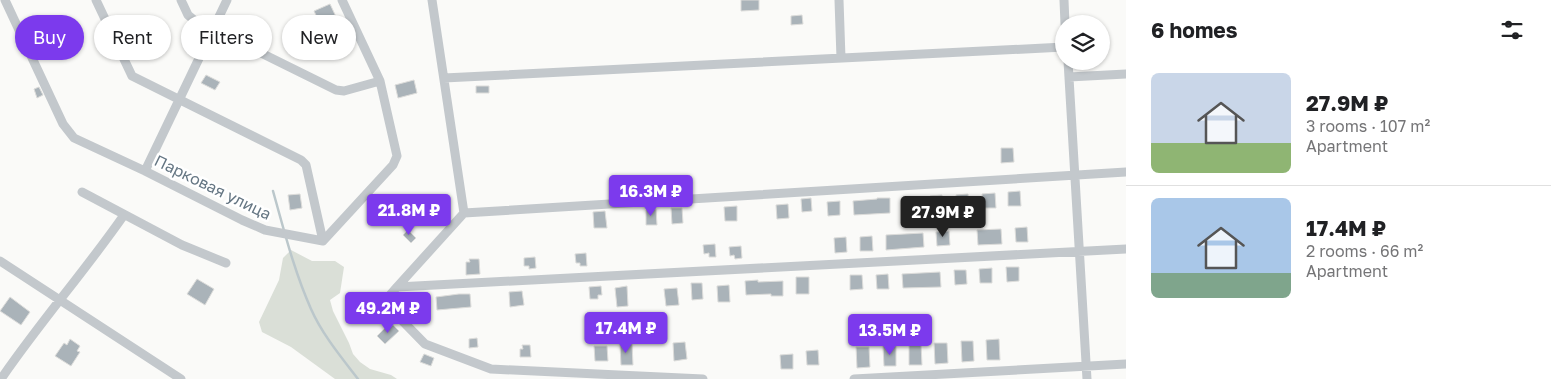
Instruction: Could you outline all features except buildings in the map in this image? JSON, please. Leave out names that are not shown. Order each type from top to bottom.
[{"type":"street","name":"Парковая улица","points":[[5,0],[68,132],[74,138],[265,230],[323,241]]},
{"type":"street","points":[[96,0],[132,76],[301,160],[309,171],[323,241]]},
{"type":"street","points":[[181,0],[188,15]]},
{"type":"street","points":[[220,15],[227,0]]},
{"type":"street","points":[[323,241],[393,165],[397,156],[380,81],[342,0]]},
{"type":"street","points":[[432,0],[464,213]]},
{"type":"street","points":[[839,0],[841,58]]},
{"type":"street","points":[[1064,0],[1065,15]]},
{"type":"street","points":[[444,78],[1055,47]]},
{"type":"street","points":[[272,59],[336,90],[344,90],[380,81]]},
{"type":"street","points":[[145,171],[198,60]]},
{"type":"street","points":[[1068,70],[1087,379]]},
{"type":"street","points":[[1068,77],[1126,74]]},
{"type":"street","points":[[703,379],[491,369],[425,344],[384,302],[464,213],[1126,172]]},
{"type":"street","points":[[82,192],[182,244],[226,263]]},
{"type":"street","points":[[1,379],[26,343],[95,257],[124,215]]},
{"type":"street","points":[[397,287],[1126,249]]},
{"type":"street","points":[[0,261],[181,379]]},
{"type":"street","points":[[854,379],[1126,364]]},
{"type":"shaded area","points":[[291,250],[312,261],[335,261],[344,267],[340,293],[330,300],[333,311],[353,354],[370,369],[391,375],[397,379],[335,379],[291,347],[262,332],[259,322],[279,280],[283,258]]},
{"type":"waterway","points":[[273,191],[294,265],[315,318],[358,379]]}]
